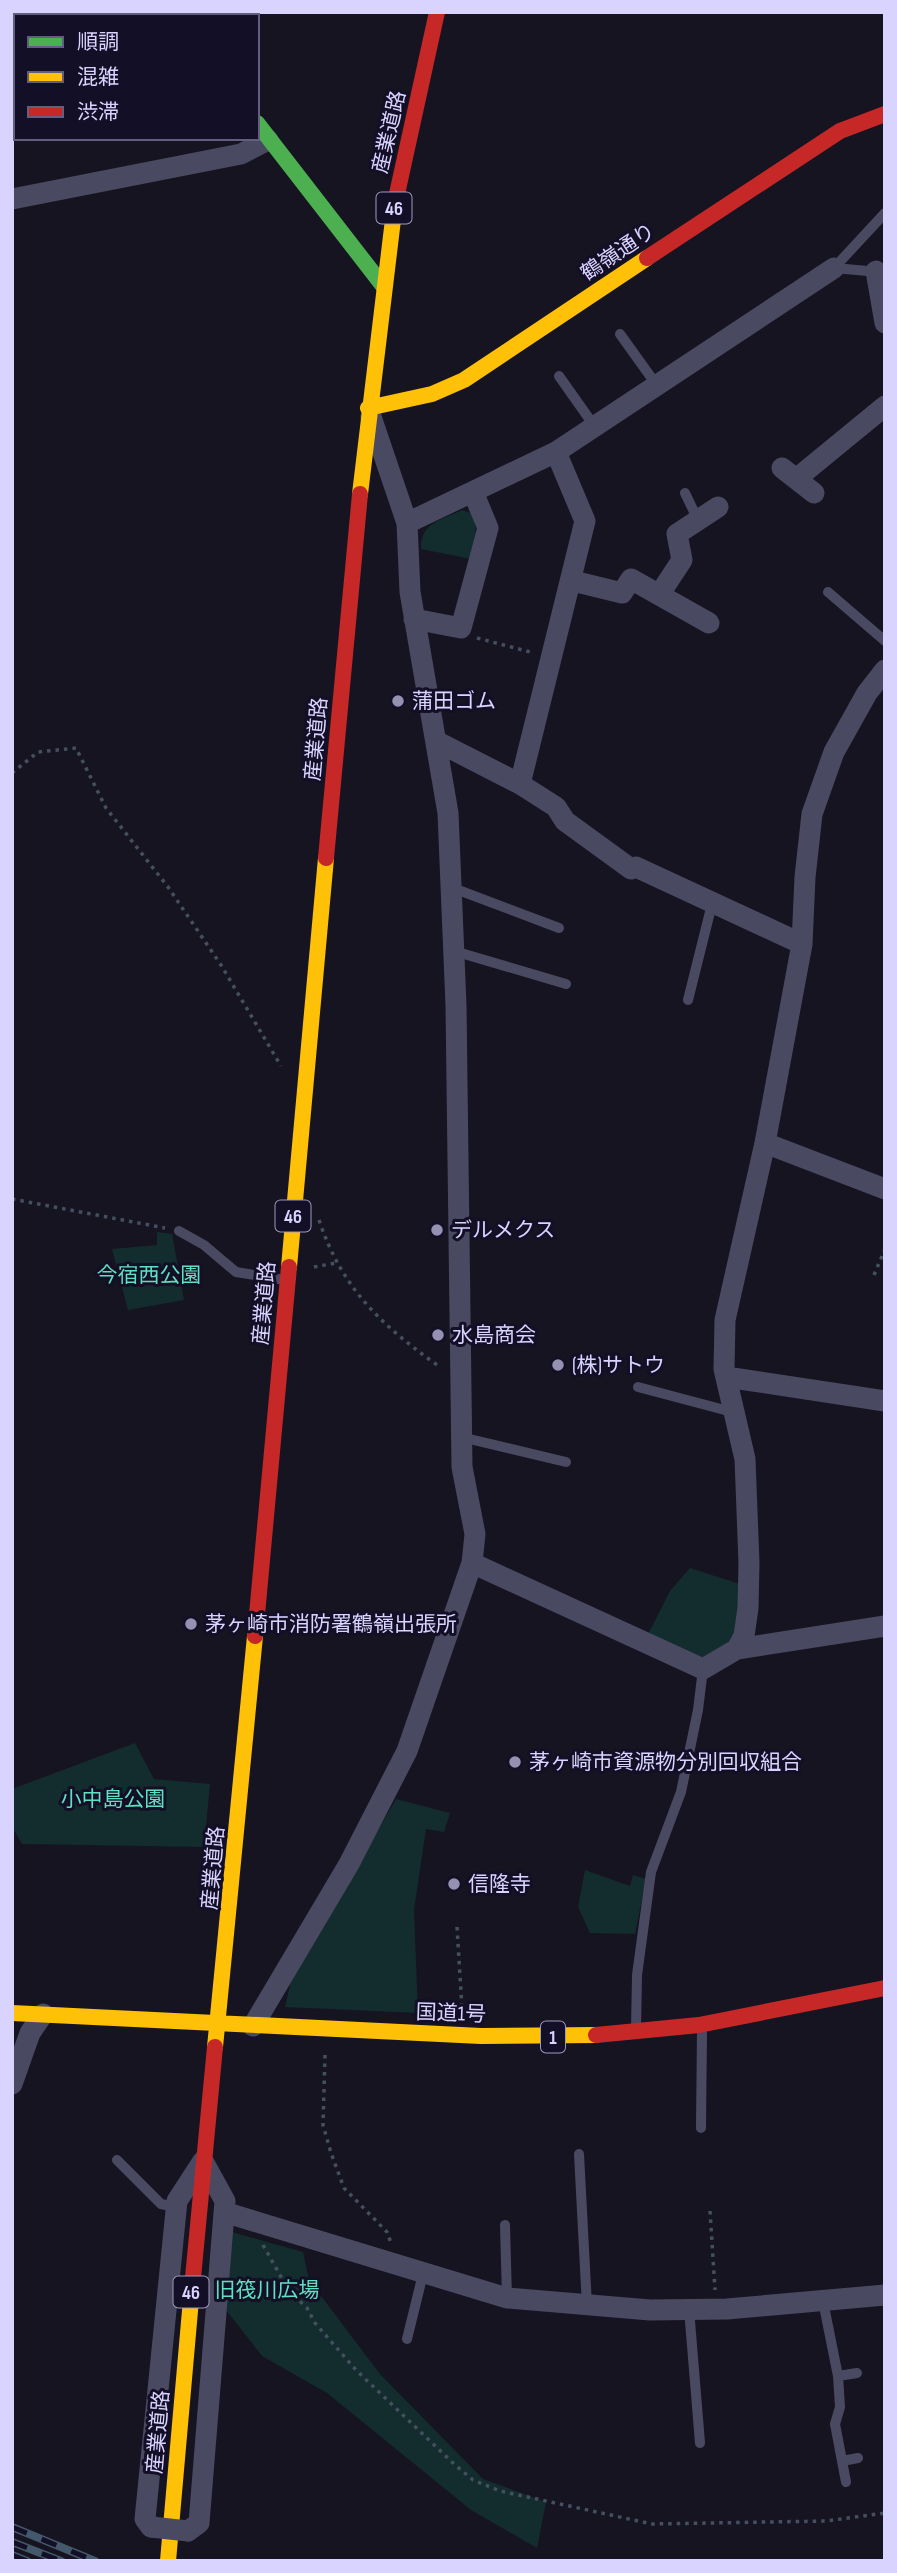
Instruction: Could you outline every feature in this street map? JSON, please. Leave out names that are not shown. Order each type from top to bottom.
[{"type":"main road","name":"産業道路","points":[[168,2561],[203,2161],[218,2025],[368,408],[390,226],[438,12]]},
{"type":"main road","name":"鶴嶺通り","points":[[368,408],[432,394],[464,380],[840,131],[885,114]]},
{"type":"main road","points":[[263,132],[384,287]]},
{"type":"main road","name":"国道1号","points":[[15,2008],[43,2014],[218,2025],[481,2036],[636,2033],[702,2025],[885,1988]]},
{"type":"street","points":[[12,199],[241,154],[255,140]]},
{"type":"street","points":[[407,523],[556,452],[834,268]]},
{"type":"street","points":[[880,273],[885,323]]},
{"type":"street","points":[[814,493],[789,473],[885,406]]},
{"type":"street","points":[[253,2026],[349,1864],[407,1751],[472,1563],[475,1534],[461,1467],[453,888],[448,813],[414,619],[407,523],[368,408]]},
{"type":"street","points":[[520,784],[573,581],[585,521],[556,452]]},
{"type":"street","points":[[414,619],[461,628],[488,528],[473,492]]},
{"type":"street","points":[[659,595],[682,560],[677,534],[718,507]]},
{"type":"street","points":[[573,581],[622,593],[631,579],[709,623]]},
{"type":"street","points":[[737,1649],[744,1636],[748,1608],[749,1563],[745,1459],[722,1350],[725,1320],[765,1143],[802,944],[805,877],[813,814],[834,752],[867,692],[885,670]]},
{"type":"street","points":[[436,741],[520,784],[556,807],[565,821],[631,869],[636,867],[802,944]]},
{"type":"street","points":[[765,1143],[885,1189]]},
{"type":"street","points":[[726,1377],[885,1402]]},
{"type":"street","points":[[472,1563],[703,1669],[737,1649],[885,1626]]},
{"type":"street","points":[[12,2084],[30,2033],[43,2014]]},
{"type":"street","points":[[203,2161],[225,2202],[199,2523],[188,2531],[151,2527],[145,2519],[177,2207],[203,2161]]},
{"type":"street","points":[[224,2212],[507,2298],[587,2306],[718,2309],[885,2295]]},
{"type":"lane","points":[[834,268],[885,213]]},
{"type":"lane","points":[[834,268],[880,273]]},
{"type":"lane","points":[[620,334],[658,387]]},
{"type":"lane","points":[[559,376],[595,427]]},
{"type":"lane","points":[[685,494],[698,520]]},
{"type":"lane","points":[[828,592],[885,641]]},
{"type":"lane","points":[[453,888],[559,928]]},
{"type":"lane","points":[[688,1000],[712,904]]},
{"type":"lane","points":[[454,951],[566,984]]},
{"type":"lane","points":[[179,1231],[204,1245],[236,1272],[287,1280]]},
{"type":"lane","points":[[638,1387],[736,1413]]},
{"type":"lane","points":[[461,1437],[566,1462]]},
{"type":"lane","points":[[636,2033],[637,1975],[651,1872],[681,1792],[698,1710],[703,1669]]},
{"type":"lane","points":[[701,2128],[702,2025]]},
{"type":"lane","points":[[579,2154],[587,2306]]},
{"type":"lane","points":[[117,2160],[161,2204],[177,2207]]},
{"type":"lane","points":[[505,2225],[507,2298]]},
{"type":"lane","points":[[407,2339],[422,2274]]},
{"type":"lane","points":[[823,2301],[838,2376],[840,2407],[835,2424],[846,2482]]},
{"type":"lane","points":[[689,2309],[700,2443]]},
{"type":"lane","points":[[838,2376],[857,2373]]},
{"type":"lane","points":[[842,2461],[858,2458]]},
{"type":"path","points":[[461,628],[466,634],[551,658]]},
{"type":"path","points":[[12,773],[38,752],[76,748],[106,808],[168,887],[221,965],[281,1066],[307,1071]]},
{"type":"path","points":[[12,1199],[179,1231]]},
{"type":"path","points":[[319,1218],[336,1263],[375,1315],[411,1347],[459,1380]]},
{"type":"path","points":[[874,1275],[885,1249]]},
{"type":"path","points":[[306,1268],[336,1263]]},
{"type":"path","points":[[457,1927],[463,2021]]},
{"type":"path","points":[[325,2046],[323,2125],[331,2153],[344,2188],[387,2232],[399,2265]]},
{"type":"path","points":[[710,2211],[718,2309]]},
{"type":"path","points":[[250,2218],[273,2267],[289,2291],[307,2308],[315,2323],[356,2370],[473,2480],[500,2491],[652,2524],[826,2521],[885,2513]]},
{"type":"green space","points":[[462,510],[471,513],[476,530],[471,559],[421,549],[424,533],[428,528]]},
{"type":"green space","name":"今宿西公園","points":[[157,1232],[172,1234],[184,1300],[128,1310],[112,1249],[157,1245]]},
{"type":"green space","points":[[690,1568],[743,1585],[737,1649],[703,1669],[644,1642],[670,1591]]},
{"type":"green space","name":"小中島公園","points":[[135,1743],[154,1779],[210,1784],[204,1847],[22,1844],[12,1827],[12,1789]]},
{"type":"green space","points":[[396,1799],[450,1813],[444,1832],[426,1829],[414,1910],[418,2013],[285,2007],[291,1981]]},
{"type":"green space","points":[[585,1870],[630,1886],[633,1875],[646,1879],[635,1934],[590,1933],[578,1907]]},
{"type":"green space","name":"旧筏川広場","points":[[228,2231],[303,2252],[309,2280],[380,2374],[483,2479],[546,2502],[537,2548],[471,2510],[327,2393],[262,2356],[222,2305]]},
{"type":"railway","points":[[12,2527],[95,2561]]},
{"type":"railway","points":[[12,2542],[61,2561]]},
{"type":"railway","points":[[12,2555],[27,2561]]},
{"type":"traffic: fast","points":[[259,126],[384,287]]},
{"type":"traffic: slow","points":[[360,494],[395,203]]},
{"type":"traffic: slow","points":[[368,408],[432,394],[464,380],[647,258]]},
{"type":"traffic: slow","points":[[289,1267],[326,858]]},
{"type":"traffic: slow","points":[[215,2047],[255,1636]]},
{"type":"traffic: slow","points":[[12,2013],[481,2036],[596,2035]]},
{"type":"traffic: slow","points":[[168,2561],[192,2288]]},
{"type":"traffic: jam","points":[[395,203],[437,12]]},
{"type":"traffic: jam","points":[[647,258],[840,131],[885,114]]},
{"type":"traffic: jam","points":[[326,858],[360,494]]},
{"type":"traffic: jam","points":[[255,1636],[289,1267]]},
{"type":"traffic: jam","points":[[596,2035],[699,2025],[885,1988]]},
{"type":"traffic: jam","points":[[192,2288],[215,2047]]},
{"type":"place","name":"蒲田ゴム","points":[[398,701]]},
{"type":"place","name":"デルメクス","points":[[437,1230]]},
{"type":"place","name":"水島商会","points":[[438,1335]]},
{"type":"place","name":"(株)サトウ","points":[[558,1365]]},
{"type":"place","name":"茅ヶ崎市消防署鶴嶺出張所","points":[[191,1624]]},
{"type":"place","name":"茅ヶ崎市資源物分別回収組合","points":[[515,1762]]},
{"type":"place","name":"信隆寺","points":[[454,1884]]}]
